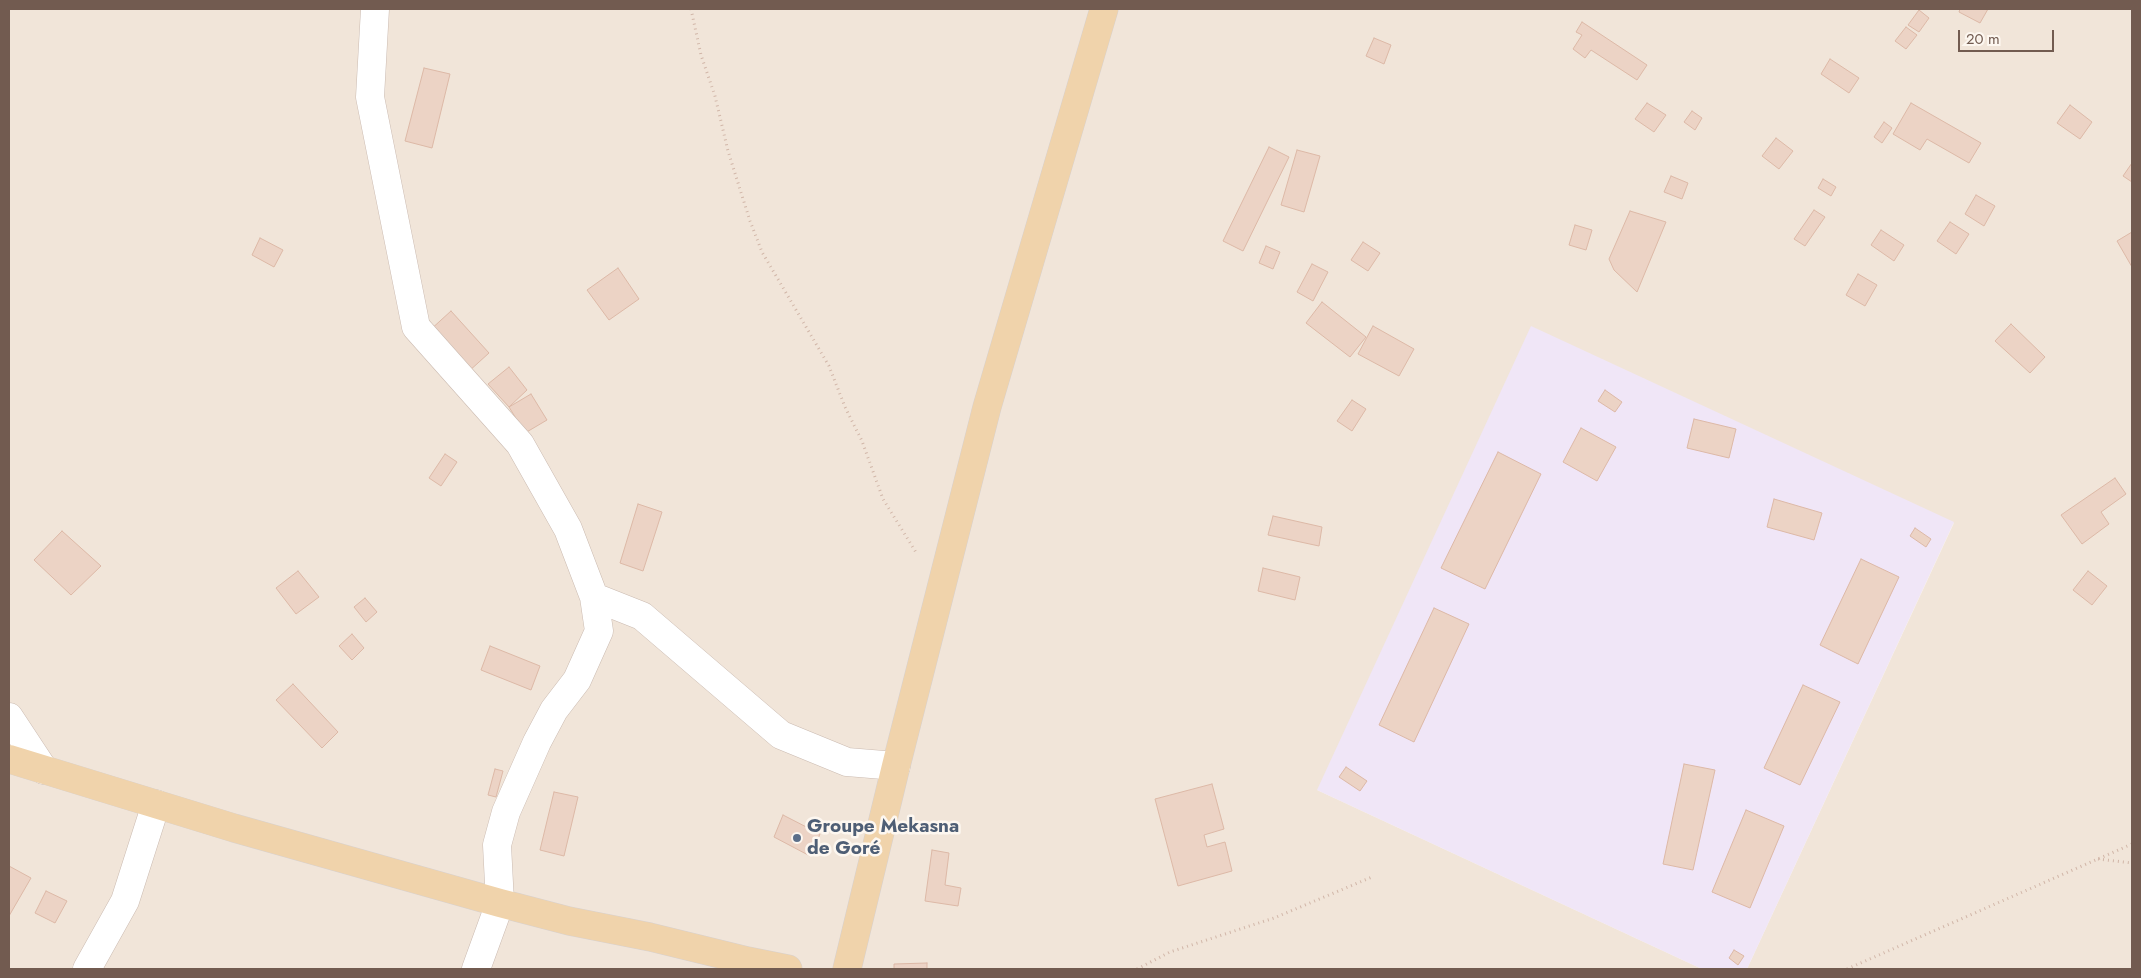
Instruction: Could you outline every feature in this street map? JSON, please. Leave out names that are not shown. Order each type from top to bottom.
[{"type":"main road","points":[[847,969],[987,406],[1104,9]]},
{"type":"main road","points":[[9,759],[234,828],[500,903],[569,921],[650,937],[748,962],[788,969]]},
{"type":"street","points":[[375,9],[370,97],[416,327],[520,444],[568,529],[594,597],[599,631],[577,680],[554,710],[537,742],[506,812],[498,845],[500,903],[476,969]]},
{"type":"street","points":[[594,597],[642,616],[781,735],[847,762],[896,766]]},
{"type":"street","points":[[9,717],[44,770]]},
{"type":"street","points":[[86,969],[125,901],[156,804]]},
{"type":"path","points":[[691,9],[701,55],[715,96],[728,151],[762,252],[829,366],[845,407],[862,441],[883,499],[940,590]]},
{"type":"path","points":[[1847,969],[2132,844]]},
{"type":"path","points":[[2097,859],[2132,863]]},
{"type":"path","points":[[1137,969],[1170,952],[1274,918],[1372,876]]},
{"type":"shaded area","points":[[9,9],[2132,9],[2132,969],[1747,969],[1954,523],[1317,790],[1702,969],[9,969]]},
{"type":"shaded area","points":[[1531,326],[1954,522],[1747,969],[1702,969],[1317,790]]},
{"type":"building","points":[[1960,9],[1988,9],[1980,23],[1959,12]]},
{"type":"building","points":[[1919,10],[1929,18],[1919,32],[1908,25]]},
{"type":"building","points":[[1582,22],[1647,65],[1637,80],[1591,50],[1585,58],[1573,49],[1582,35],[1576,32]]},
{"type":"building","points":[[1906,27],[1917,35],[1906,49],[1895,41]]},
{"type":"building","points":[[1374,38],[1391,45],[1384,64],[1366,56]]},
{"type":"building","points":[[1830,59],[1859,78],[1849,93],[1821,74]]},
{"type":"building","points":[[424,68],[450,74],[432,148],[405,141]]},
{"type":"building","points":[[1647,103],[1666,115],[1654,132],[1635,119]]},
{"type":"building","points":[[1911,103],[1981,143],[1969,163],[1927,139],[1920,150],[1893,134]]},
{"type":"building","points":[[2070,105],[2092,122],[2080,139],[2057,123]]},
{"type":"building","points":[[1692,111],[1702,118],[1695,130],[1684,122]]},
{"type":"building","points":[[1884,122],[1892,128],[1882,143],[1874,137]]},
{"type":"building","points":[[1776,138],[1793,151],[1779,169],[1762,156]]},
{"type":"building","points":[[1269,147],[1289,157],[1243,251],[1223,241]]},
{"type":"building","points":[[1297,150],[1320,156],[1304,212],[1281,205]]},
{"type":"building","points":[[2132,163],[2132,182],[2123,176]]},
{"type":"building","points":[[1671,176],[1688,183],[1682,199],[1664,192]]},
{"type":"building","points":[[1823,179],[1836,187],[1831,196],[1818,188]]},
{"type":"building","points":[[1976,195],[1995,206],[1984,226],[1965,214]]},
{"type":"building","points":[[1814,210],[1825,217],[1805,246],[1794,239]]},
{"type":"building","points":[[1630,211],[1666,222],[1637,292],[1614,270],[1609,259]]},
{"type":"building","points":[[1950,222],[1969,234],[1956,254],[1937,241]]},
{"type":"building","points":[[1575,225],[1592,230],[1586,250],[1569,245]]},
{"type":"building","points":[[1881,230],[1904,245],[1894,261],[1871,245]]},
{"type":"building","points":[[2132,232],[2132,267],[2117,241]]},
{"type":"building","points":[[260,238],[283,250],[274,267],[252,255]]},
{"type":"building","points":[[1363,242],[1380,253],[1368,271],[1351,260]]},
{"type":"building","points":[[1266,246],[1280,252],[1273,269],[1259,263]]},
{"type":"building","points":[[1312,264],[1328,272],[1313,301],[1297,292]]},
{"type":"building","points":[[618,268],[639,299],[609,320],[587,290]]},
{"type":"building","points":[[1858,274],[1877,285],[1865,306],[1846,295]]},
{"type":"building","points":[[1322,302],[1366,337],[1350,357],[1306,323]]},
{"type":"building","points":[[451,311],[489,353],[468,372],[429,331]]},
{"type":"building","points":[[2011,324],[2045,357],[2030,373],[1995,341]]},
{"type":"building","points":[[1373,326],[1414,349],[1399,376],[1358,354]]},
{"type":"building","points":[[509,367],[527,390],[509,407],[488,384]]},
{"type":"building","points":[[1605,390],[1622,402],[1615,412],[1598,401]]},
{"type":"building","points":[[531,394],[547,420],[525,433],[509,407]]},
{"type":"building","points":[[1352,400],[1366,409],[1352,431],[1337,421]]},
{"type":"building","points":[[1694,419],[1736,429],[1729,458],[1687,448]]},
{"type":"building","points":[[1581,428],[1616,447],[1597,481],[1563,462]]},
{"type":"building","points":[[1498,452],[1541,474],[1485,589],[1441,568]]},
{"type":"building","points":[[445,454],[457,462],[441,486],[429,478]]},
{"type":"building","points":[[2115,478],[2126,494],[2101,512],[2109,524],[2082,544],[2061,515]]},
{"type":"building","points":[[1774,499],[1822,513],[1814,540],[1767,527]]},
{"type":"building","points":[[638,504],[662,512],[643,571],[620,563]]},
{"type":"building","points":[[1273,516],[1322,527],[1319,546],[1268,535]]},
{"type":"building","points":[[1915,528],[1931,539],[1926,547],[1910,536]]},
{"type":"building","points":[[62,531],[101,566],[71,595],[34,560]]},
{"type":"building","points":[[1861,559],[1899,577],[1858,664],[1820,645]]},
{"type":"building","points":[[1263,568],[1300,577],[1295,600],[1258,591]]},
{"type":"building","points":[[298,571],[319,597],[296,614],[276,588]]},
{"type":"building","points":[[2088,571],[2107,586],[2092,605],[2073,590]]},
{"type":"building","points":[[365,598],[377,612],[366,622],[354,607]]},
{"type":"building","points":[[1434,608],[1469,624],[1414,742],[1379,725]]},
{"type":"building","points":[[352,634],[364,648],[352,660],[339,646]]},
{"type":"building","points":[[490,646],[540,666],[531,690],[481,670]]},
{"type":"building","points":[[293,684],[338,732],[322,748],[276,700]]},
{"type":"building","points":[[1803,685],[1840,702],[1800,785],[1764,768]]},
{"type":"building","points":[[1684,764],[1715,770],[1693,870],[1663,864]]},
{"type":"building","points":[[1346,767],[1367,781],[1360,791],[1339,777]]},
{"type":"building","points":[[495,769],[503,771],[496,797],[488,795]]},
{"type":"building","points":[[1212,784],[1224,829],[1204,835],[1207,847],[1225,842],[1232,871],[1178,886],[1155,799]]},
{"type":"building","points":[[554,792],[578,797],[564,856],[540,850]]},
{"type":"building","points":[[1746,810],[1784,826],[1750,908],[1712,892]]},
{"type":"building","points":[[783,815],[820,834],[810,856],[774,837]]},
{"type":"building","points":[[932,850],[949,853],[945,885],[961,888],[958,906],[925,901]]},
{"type":"building","points":[[9,866],[31,878],[9,916]]},
{"type":"building","points":[[46,891],[67,901],[55,923],[35,913]]},
{"type":"building","points":[[1734,950],[1744,956],[1738,965],[1729,958]]},
{"type":"building","points":[[927,963],[927,969],[894,969],[894,964]]},
{"type":"place","name":"Groupe Mekasna de Goré","points":[[797,838]]}]
